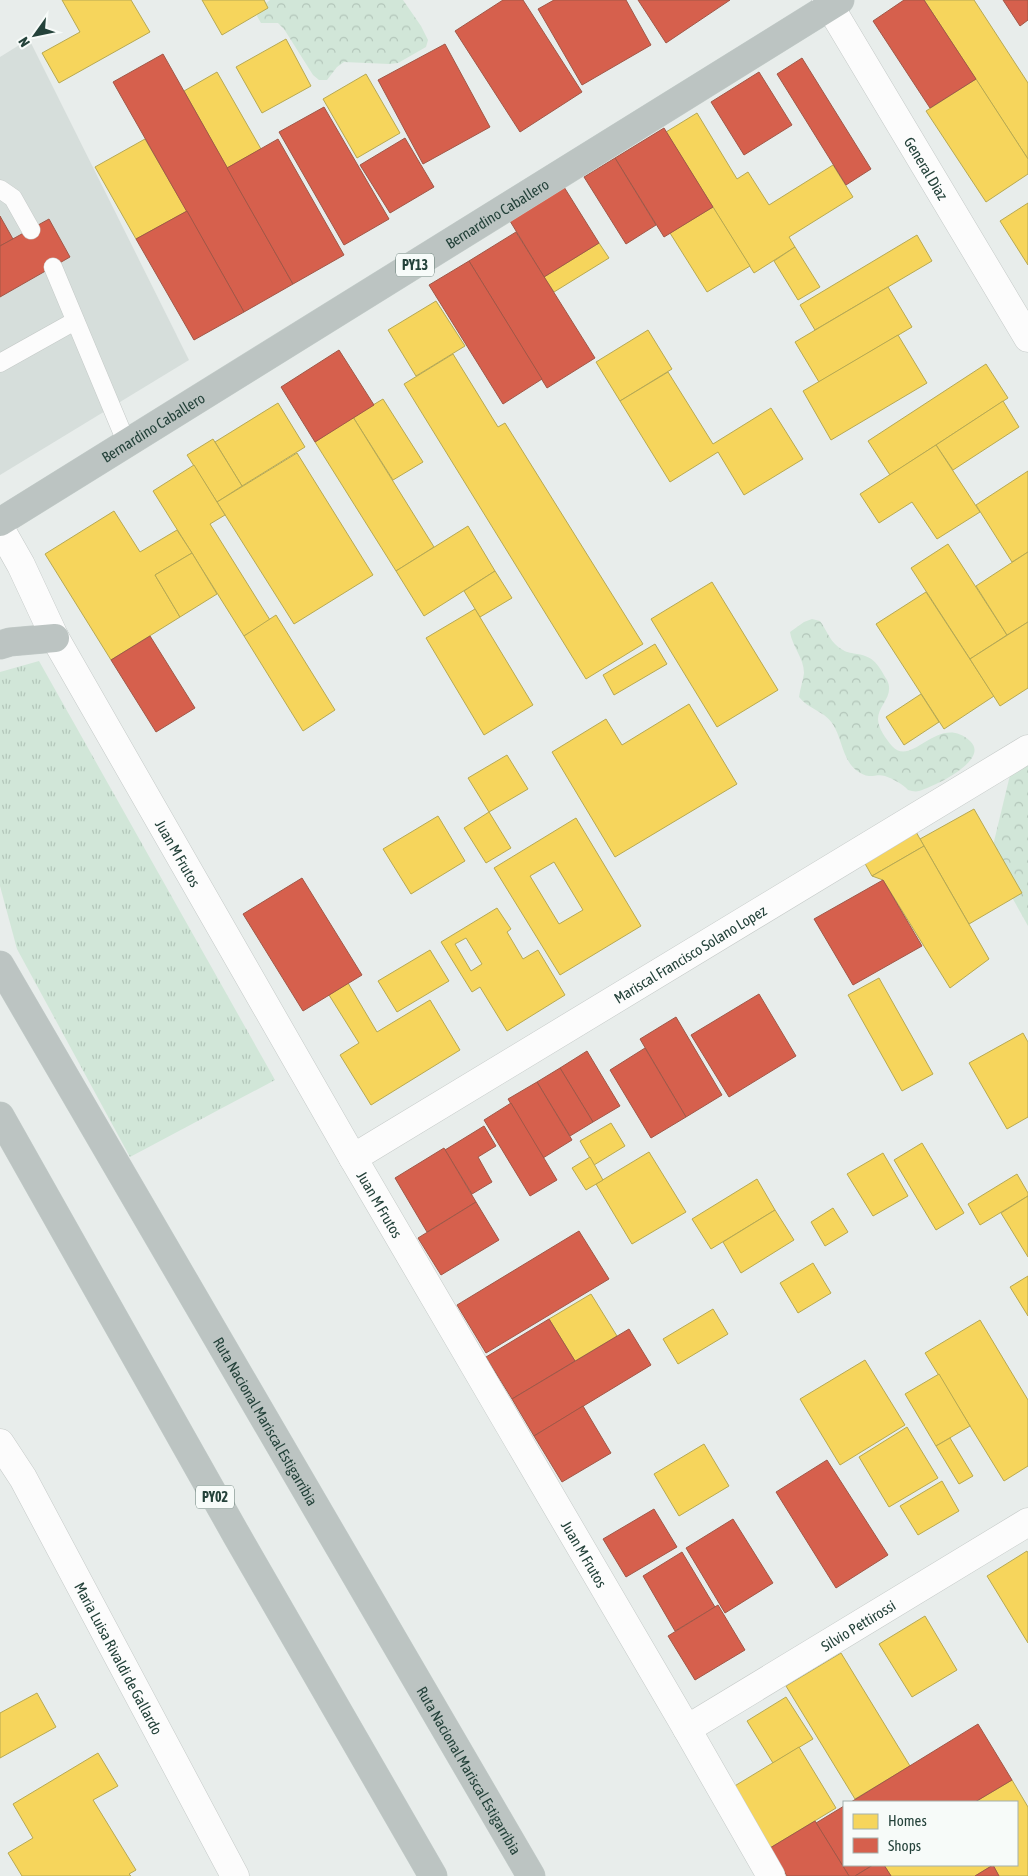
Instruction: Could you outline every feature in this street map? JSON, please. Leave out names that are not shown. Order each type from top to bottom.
[{"type":"highway","name":"Bernardino Caballero","points":[[0,522],[832,2]]},
{"type":"highway","points":[[0,645],[10,642],[55,638]]},
{"type":"highway","name":"Ruta Nacional Mariscal Estigarribia","points":[[0,965],[531,1876]]},
{"type":"highway","name":"PY02","points":[[0,1116],[236,1536],[433,1876]]},
{"type":"street","name":"General Diaz","points":[[832,2],[1028,338]]},
{"type":"street","name":"Juan M Frutos","points":[[0,528],[21,565],[55,638],[352,1158],[687,1729],[771,1876]]},
{"type":"street","name":"Mariscal Francisco Solano Lopez","points":[[352,1158],[1028,749]]},
{"type":"street","name":"Maria Luisa Rivaldi de Gallardo","points":[[0,1443],[23,1478],[236,1876]]},
{"type":"street","name":"Silvio Pettirossi","points":[[687,1729],[1028,1522]]},
{"type":"lane","points":[[0,189],[13,198],[31,230]]},
{"type":"lane","points":[[53,267],[127,444]]},
{"type":"lane","points":[[0,363],[75,321]]},
{"type":"shaded area","points":[[29,39],[189,360],[0,475],[0,57]]},
{"type":"green space","points":[[270,0],[403,0],[428,40],[426,47],[398,63],[344,62],[337,67],[327,80],[319,80],[313,75],[284,29],[278,23],[261,23],[257,16],[260,8]]},
{"type":"green space","points":[[812,619],[820,621],[832,641],[839,647],[846,652],[868,657],[881,670],[887,680],[889,691],[879,714],[878,722],[892,746],[900,751],[908,751],[937,736],[947,733],[958,734],[970,741],[974,748],[973,756],[967,764],[958,772],[919,791],[908,790],[898,782],[885,776],[868,776],[856,770],[848,760],[829,719],[799,697],[804,673],[790,632]]},
{"type":"green space","points":[[39,661],[275,1080],[130,1157],[17,949],[0,886],[0,672]]},
{"type":"green space","points":[[1028,762],[1028,926],[990,858],[1011,771]]},
{"type":"building: Homes","points":[[62,0],[131,0],[150,32],[59,83],[42,53],[80,32]]},
{"type":"building: Homes","points":[[202,0],[264,0],[268,8],[222,35]]},
{"type":"building: Homes","points":[[924,0],[974,0],[1028,83],[1028,159]]},
{"type":"building: Homes","points":[[286,39],[311,86],[262,113],[236,67]]},
{"type":"building: Homes","points":[[217,72],[261,149],[227,168],[184,91]]},
{"type":"building: Homes","points":[[366,74],[400,133],[357,158],[323,99]]},
{"type":"building: Homes","points":[[976,79],[1028,159],[1028,174],[986,202],[926,111]]},
{"type":"building: Homes","points":[[697,113],[737,179],[748,172],[769,205],[833,165],[853,197],[789,237],[795,247],[754,273],[666,132]]},
{"type":"building: Homes","points":[[145,139],[187,211],[136,239],[95,167]]},
{"type":"building: Homes","points":[[1028,203],[1028,265],[1000,221]]},
{"type":"building: Homes","points":[[713,207],[750,266],[707,292],[670,233]]},
{"type":"building: Homes","points":[[917,235],[932,261],[815,330],[800,305]]},
{"type":"building: Homes","points":[[599,243],[609,258],[554,292],[544,277]]},
{"type":"building: Homes","points":[[795,247],[820,287],[798,300],[774,261]]},
{"type":"building: Homes","points":[[888,287],[912,327],[819,382],[795,342]]},
{"type":"building: Homes","points":[[436,301],[465,346],[416,376],[388,330]]},
{"type":"building: Homes","points":[[648,330],[672,369],[620,401],[596,362]]},
{"type":"building: Homes","points":[[898,335],[927,383],[831,440],[803,391]]},
{"type":"building: Homes","points":[[453,354],[498,427],[505,423],[643,644],[586,679],[404,384]]},
{"type":"building: Homes","points":[[986,364],[1008,398],[890,475],[868,441]]},
{"type":"building: Homes","points":[[668,372],[713,444],[771,408],[803,459],[744,495],[718,452],[670,482],[620,401]]},
{"type":"building: Homes","points":[[383,399],[423,462],[393,480],[353,417]]},
{"type":"building: Homes","points":[[1003,401],[1019,427],[953,470],[936,445]]},
{"type":"building: Homes","points":[[278,403],[305,447],[242,486],[215,442]]},
{"type":"building: Homes","points":[[353,417],[434,547],[396,571],[315,442]]},
{"type":"building: Homes","points":[[213,439],[242,486],[217,502],[187,455]]},
{"type":"building: Homes","points":[[936,445],[980,512],[937,539],[912,502],[879,523],[860,494]]},
{"type":"building: Homes","points":[[297,453],[373,575],[294,624],[217,502]]},
{"type":"building: Homes","points":[[194,465],[225,515],[210,524],[270,620],[244,636],[153,491]]},
{"type":"building: Homes","points":[[1028,471],[1028,552],[1012,562],[976,505]]},
{"type":"building: Homes","points":[[114,511],[140,552],[177,530],[192,553],[155,575],[180,617],[111,660],[45,554]]},
{"type":"building: Homes","points":[[468,526],[495,571],[424,616],[396,571]]},
{"type":"building: Homes","points":[[948,544],[1007,635],[970,659],[911,568]]},
{"type":"building: Homes","points":[[1028,552],[1028,622],[1007,635],[976,586]]},
{"type":"building: Homes","points":[[192,553],[217,594],[180,617],[155,575]]},
{"type":"building: Homes","points":[[495,571],[512,598],[480,617],[464,591]]},
{"type":"building: Homes","points":[[712,582],[778,690],[717,727],[651,619]]},
{"type":"building: Homes","points":[[926,592],[994,696],[944,729],[876,624]]},
{"type":"building: Homes","points":[[475,609],[533,705],[484,735],[426,638]]},
{"type":"building: Homes","points":[[276,615],[335,710],[303,731],[244,636]]},
{"type":"building: Homes","points":[[1028,622],[1028,688],[1000,706],[970,659]]},
{"type":"building: Homes","points":[[655,644],[667,664],[614,695],[603,675]]},
{"type":"building: Homes","points":[[921,694],[939,722],[904,745],[886,717]]},
{"type":"building: Homes","points":[[689,704],[737,784],[615,857],[552,752],[606,719],[622,745]]},
{"type":"building: Homes","points":[[507,755],[528,789],[489,812],[468,778]]},
{"type":"building: Homes","points":[[974,809],[1022,893],[969,924],[920,839]]},
{"type":"building: Homes","points":[[489,812],[511,848],[486,863],[464,828]]},
{"type":"building: Homes","points":[[438,816],[465,861],[411,894],[383,849]]},
{"type":"building: Homes","points":[[576,818],[641,926],[560,975],[494,868]],"holes":[[[554,862],[583,910],[559,924],[530,876]]]},
{"type":"building: Homes","points":[[915,830],[924,846],[872,876],[863,860]]},
{"type":"building: Homes","points":[[924,846],[989,959],[950,988],[883,880],[872,876]]},
{"type":"building: Homes","points":[[497,908],[511,929],[507,932],[523,959],[538,950],[565,995],[507,1031],[480,987],[472,992],[441,942]],"holes":[[[466,938],[482,964],[471,971],[455,944]]]},
{"type":"building: Homes","points":[[430,950],[449,981],[397,1012],[378,981]]},
{"type":"building: Homes","points":[[879,978],[933,1074],[902,1091],[848,995]]},
{"type":"building: Homes","points":[[348,983],[377,1032],[430,1000],[460,1050],[371,1105],[340,1055],[359,1043],[329,995]]},
{"type":"building: Homes","points":[[1023,1033],[1028,1042],[1028,1117],[1007,1129],[969,1063]]},
{"type":"building: Homes","points":[[611,1123],[625,1146],[594,1165],[580,1141]]},
{"type":"building: Homes","points":[[922,1143],[964,1213],[936,1230],[894,1160]]},
{"type":"building: Homes","points":[[649,1152],[686,1212],[632,1244],[596,1184]]},
{"type":"building: Homes","points":[[883,1153],[908,1196],[873,1216],[847,1174]]},
{"type":"building: Homes","points":[[590,1157],[603,1180],[586,1190],[572,1168]]},
{"type":"building: Homes","points":[[1017,1174],[1028,1196],[980,1225],[968,1204]]},
{"type":"building: Homes","points":[[757,1179],[775,1210],[711,1249],[692,1219]]},
{"type":"building: Homes","points":[[1028,1196],[1028,1257],[1001,1213]]},
{"type":"building: Homes","points":[[833,1208],[848,1232],[825,1246],[811,1222]]},
{"type":"building: Homes","points":[[775,1210],[794,1240],[741,1273],[723,1242]]},
{"type":"building: Homes","points":[[813,1263],[831,1293],[798,1313],[780,1283]]},
{"type":"building: Homes","points":[[1028,1276],[1028,1316],[1010,1287]]},
{"type":"building: Homes","points":[[591,1294],[617,1336],[575,1361],[549,1319]]},
{"type":"building: Homes","points":[[713,1309],[728,1334],[678,1364],[663,1339]]},
{"type":"building: Homes","points":[[980,1320],[1028,1400],[1028,1466],[1004,1481],[925,1353]]},
{"type":"building: Homes","points":[[865,1360],[905,1425],[840,1465],[800,1399]]},
{"type":"building: Homes","points":[[939,1374],[970,1426],[936,1446],[905,1394]]},
{"type":"building: Homes","points":[[907,1427],[938,1478],[889,1507],[859,1457]]},
{"type":"building: Homes","points":[[950,1438],[973,1476],[959,1484],[936,1446]]},
{"type":"building: Homes","points":[[704,1444],[729,1486],[679,1516],[654,1474]]},
{"type":"building: Homes","points":[[942,1481],[959,1511],[918,1535],[900,1506]]},
{"type":"building: Homes","points":[[1027,1551],[1028,1553],[1028,1643],[987,1576]]},
{"type":"building: Homes","points":[[925,1616],[957,1670],[912,1697],[879,1644]]},
{"type":"building: Homes","points":[[841,1653],[910,1766],[855,1799],[786,1686]]},
{"type":"building: Homes","points":[[37,1693],[56,1727],[0,1758],[0,1713]]},
{"type":"building: Homes","points":[[786,1697],[813,1739],[773,1763],[747,1721]]},
{"type":"building: Homes","points":[[799,1747],[836,1808],[770,1848],[733,1787]]},
{"type":"building: Homes","points":[[98,1753],[118,1786],[93,1800],[136,1870],[129,1874],[131,1876],[22,1876],[8,1853],[33,1838],[13,1804]]},
{"type":"building: Homes","points":[[1012,1780],[1028,1807],[1028,1876],[999,1876],[994,1866],[1018,1866],[1018,1801],[977,1801]]},
{"type":"building: Homes","points":[[885,1866],[991,1866],[975,1876],[891,1876]]},
{"type":"building: Shops","points":[[503,0],[523,0],[582,92],[520,132],[455,31]]},
{"type":"building: Shops","points":[[554,0],[626,0],[651,45],[582,85],[538,9]]},
{"type":"building: Shops","points":[[638,0],[730,0],[666,43]]},
{"type":"building: Shops","points":[[904,0],[924,0],[976,79],[930,108],[873,21]]},
{"type":"building: Shops","points":[[1003,0],[1028,0],[1028,20],[1020,26]]},
{"type":"building: Shops","points":[[445,44],[490,127],[423,164],[378,80]]},
{"type":"building: Shops","points":[[163,54],[293,284],[244,312],[113,82]]},
{"type":"building: Shops","points":[[802,58],[871,169],[846,185],[777,74]]},
{"type":"building: Shops","points":[[759,72],[792,125],[744,155],[711,102]]},
{"type":"building: Shops","points":[[324,107],[389,219],[344,245],[279,132]]},
{"type":"building: Shops","points":[[664,128],[713,207],[664,237],[615,158]]},
{"type":"building: Shops","points":[[405,138],[434,187],[390,213],[360,165]]},
{"type":"building: Shops","points":[[278,139],[344,255],[293,284],[227,168]]},
{"type":"building: Shops","points":[[615,158],[656,225],[626,244],[584,177]]},
{"type":"building: Shops","points":[[564,187],[599,243],[544,277],[510,221]]},
{"type":"building: Shops","points":[[187,211],[244,312],[194,340],[136,239]]},
{"type":"building: Shops","points":[[0,216],[13,239],[0,246]]},
{"type":"building: Shops","points":[[49,219],[70,257],[0,297],[0,246]]},
{"type":"building: Shops","points":[[516,232],[595,358],[547,388],[469,261]]},
{"type":"building: Shops","points":[[469,261],[542,379],[503,404],[429,285]]},
{"type":"building: Shops","points":[[339,350],[374,405],[315,442],[281,387]]},
{"type":"building: Shops","points":[[150,636],[195,708],[156,732],[111,660]]},
{"type":"building: Shops","points":[[302,878],[362,975],[303,1011],[243,914]]},
{"type":"building: Shops","points":[[883,880],[922,946],[853,985],[814,919]]},
{"type":"building: Shops","points":[[759,994],[796,1056],[729,1097],[691,1035]]},
{"type":"building: Shops","points":[[676,1017],[722,1095],[686,1117],[640,1039]]},
{"type":"building: Shops","points":[[645,1048],[686,1117],[651,1138],[610,1070]]},
{"type":"building: Shops","points":[[587,1051],[620,1106],[593,1122],[560,1068]]},
{"type":"building: Shops","points":[[560,1068],[593,1122],[570,1136],[537,1082]]},
{"type":"building: Shops","points":[[537,1082],[572,1140],[543,1158],[508,1099]]},
{"type":"building: Shops","points":[[511,1103],[557,1180],[530,1196],[484,1120]]},
{"type":"building: Shops","points":[[484,1126],[496,1146],[478,1157],[492,1182],[472,1194],[445,1150]]},
{"type":"building: Shops","points":[[444,1148],[476,1202],[427,1232],[395,1178]]},
{"type":"building: Shops","points":[[476,1202],[499,1240],[441,1275],[418,1238]]},
{"type":"building: Shops","points":[[579,1231],[609,1279],[486,1353],[457,1305]]},
{"type":"building: Shops","points":[[549,1319],[575,1361],[512,1399],[486,1357]]},
{"type":"building: Shops","points":[[629,1329],[651,1365],[534,1436],[512,1399]]},
{"type":"building: Shops","points":[[583,1406],[611,1453],[562,1482],[534,1436]]},
{"type":"building: Shops","points":[[827,1460],[888,1555],[836,1588],[776,1492]]},
{"type":"building: Shops","points":[[654,1509],[677,1547],[626,1577],[603,1539]]},
{"type":"building: Shops","points":[[733,1519],[773,1583],[725,1613],[686,1548]]},
{"type":"building: Shops","points":[[682,1552],[715,1607],[675,1631],[643,1576]]},
{"type":"building: Shops","points":[[718,1605],[745,1650],[695,1680],[668,1636]]},
{"type":"building: Shops","points":[[978,1724],[1012,1780],[977,1801],[853,1801]]},
{"type":"building: Shops","points":[[843,1807],[843,1866],[871,1866],[855,1876],[849,1876],[816,1823]]},
{"type":"building: Shops","points":[[815,1821],[849,1876],[787,1876],[770,1848]]},
{"type":"building: Shops","points":[[871,1866],[885,1866],[891,1876],[855,1876]]},
{"type":"building: Shops","points":[[994,1866],[999,1876],[975,1876]]}]
